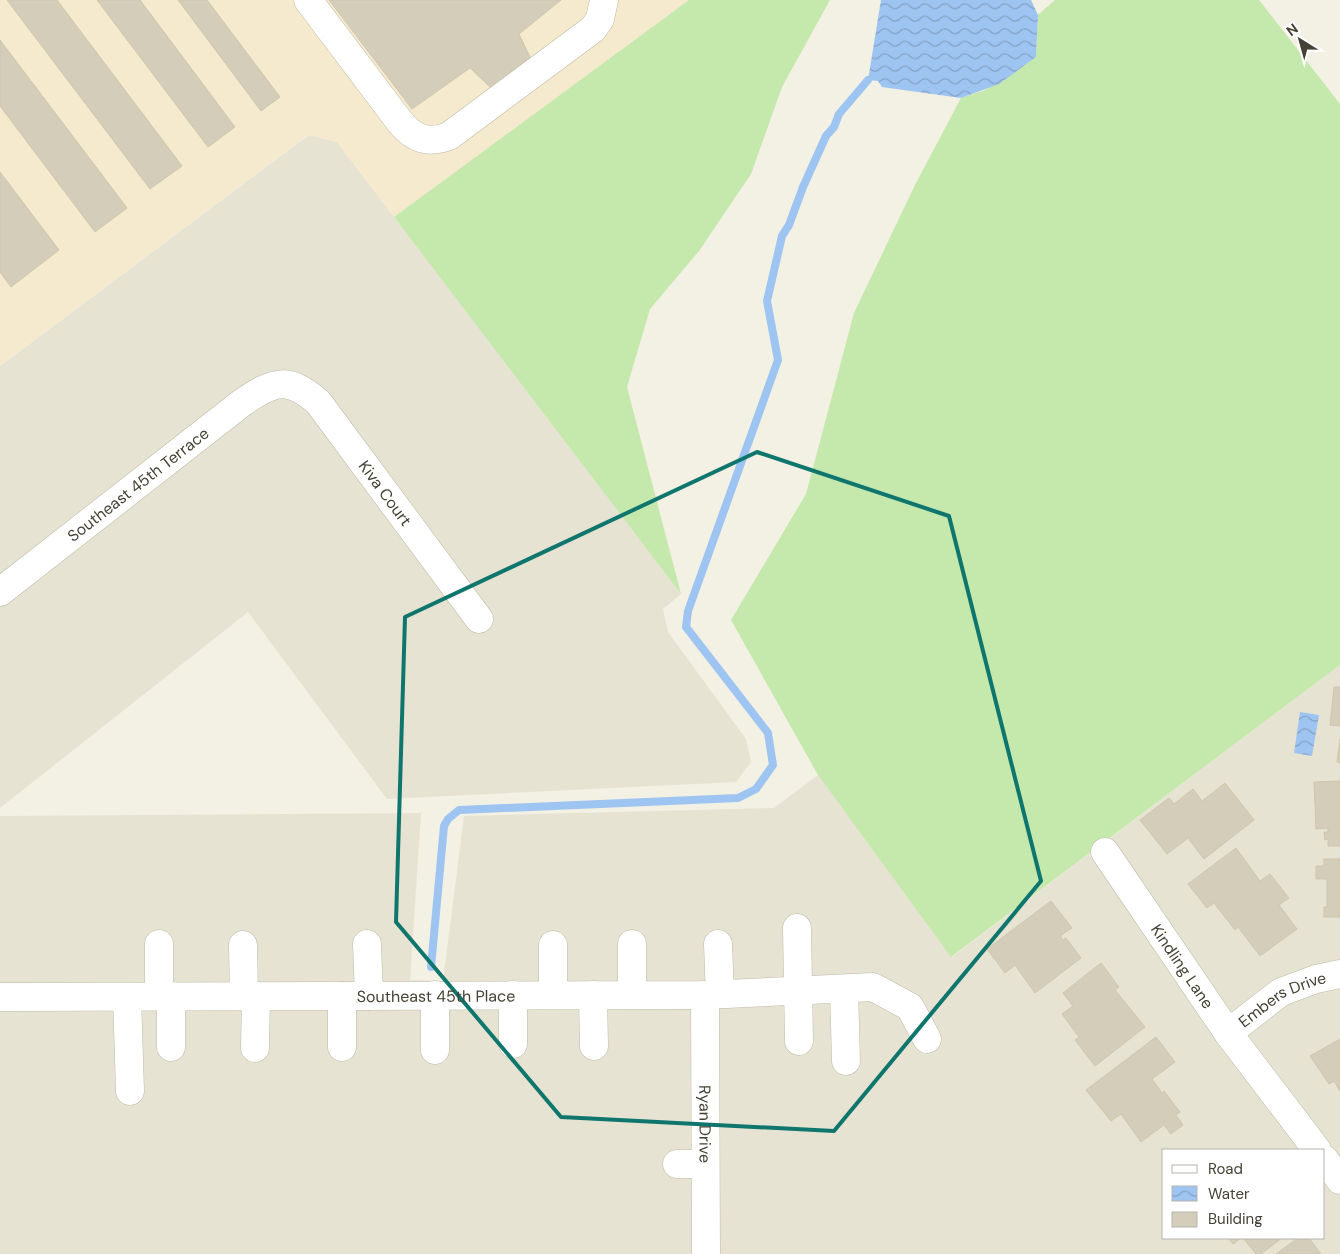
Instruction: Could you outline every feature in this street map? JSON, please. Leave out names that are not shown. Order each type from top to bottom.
[{"type":"street","points":[[308,0],[400,122],[413,136],[421,140],[430,141],[449,136],[593,28],[600,19],[604,0]]},
{"type":"street","name":"Southeast 45th Terrace","points":[[0,592],[243,402],[262,389],[280,384]]},
{"type":"street","name":"Kiva Court","points":[[280,384],[301,387],[318,402],[479,619]]},
{"type":"street","name":"Kindling Lane","points":[[1105,852],[1228,1033],[1316,1149]]},
{"type":"street","points":[[797,928],[798,1042]]},
{"type":"street","points":[[159,944],[171,1047]]},
{"type":"street","points":[[367,944],[369,996]]},
{"type":"street","points":[[632,944],[632,995]]},
{"type":"street","name":"Ryan Drive","points":[[706,1254],[705,1164],[712,994],[718,944]]},
{"type":"street","points":[[243,945],[255,1048]]},
{"type":"street","points":[[552,945],[552,995]]},
{"type":"street","name":"Embers Drive","points":[[1228,1033],[1281,992],[1316,978],[1340,974]]},
{"type":"street","name":"Southeast 45th Place","points":[[0,997],[632,995],[797,992],[873,987],[910,1007],[927,1040]]},
{"type":"street","points":[[844,989],[846,1061]]},
{"type":"street","points":[[435,995],[436,1050]]},
{"type":"street","points":[[513,995],[513,1044]]},
{"type":"street","points":[[593,995],[594,1046]]},
{"type":"street","points":[[127,996],[130,1091]]},
{"type":"street","points":[[342,996],[342,1048]]},
{"type":"street","points":[[1325,1160],[1340,1180]]},
{"type":"street","points":[[677,1164],[705,1164]]},
{"type":"highlighted area","points":[[757,452],[949,516],[1041,881],[834,1131],[561,1117],[396,922],[405,617]]},
{"type":"shaded area","points":[[0,0],[689,0],[394,217],[337,142],[308,135],[0,366]]},
{"type":"shaded area","points":[[309,135],[337,142],[681,594],[663,609],[668,632],[746,739],[751,762],[736,782],[387,799],[248,612],[0,808],[0,366]]},
{"type":"shaded area","points":[[1340,665],[1340,1254],[0,1254],[0,816],[421,813],[410,980],[443,981],[464,816],[774,808],[818,775],[952,957]]},
{"type":"green space","points":[[689,0],[830,0],[782,87],[751,174],[699,251],[650,309],[627,387],[681,594],[394,217]]},
{"type":"green space","points":[[1055,0],[1259,0],[1340,104],[1340,665],[951,957],[818,775],[731,620],[806,494],[854,313],[915,185],[961,98],[985,90],[1036,57],[1038,15]]},
{"type":"water","points":[[881,0],[1031,0],[1038,15],[1036,57],[999,84],[961,98],[882,87],[878,81],[868,80]]},
{"type":"water","points":[[1300,712],[1319,715],[1312,756],[1294,753]]},
{"type":"building","points":[[7,0],[57,0],[182,166],[150,189]]},
{"type":"building","points":[[97,0],[140,0],[235,127],[208,147]]},
{"type":"building","points":[[178,0],[207,0],[280,97],[261,111]]},
{"type":"building","points":[[329,0],[561,0],[519,34],[530,57],[491,88],[470,68],[412,109]]},
{"type":"building","points":[[0,40],[127,208],[95,232],[0,106]]},
{"type":"building","points":[[0,172],[59,250],[11,287],[0,272]]},
{"type":"building","points":[[1334,687],[1340,687],[1340,726],[1330,725]]},
{"type":"building","points":[[1340,739],[1340,763],[1337,762]]},
{"type":"building","points":[[1340,781],[1340,846],[1328,846],[1328,839],[1325,840],[1324,832],[1328,832],[1328,828],[1316,829],[1314,782]]},
{"type":"building","points":[[1225,783],[1254,820],[1204,859],[1188,838],[1167,854],[1140,820],[1169,798],[1174,804],[1193,789],[1202,801]]},
{"type":"building","points":[[1236,848],[1260,881],[1270,874],[1289,898],[1279,905],[1297,929],[1260,956],[1238,927],[1235,930],[1214,903],[1207,908],[1188,884]]},
{"type":"building","points":[[1324,859],[1340,859],[1340,917],[1324,917],[1324,907],[1327,907],[1327,879],[1316,879],[1316,866],[1324,866]]},
{"type":"building","points":[[1051,901],[1072,928],[1060,936],[1063,940],[1066,938],[1081,958],[1035,993],[1015,965],[1005,973],[987,949]]},
{"type":"building","points":[[1101,963],[1119,987],[1115,990],[1145,1027],[1095,1066],[1075,1040],[1079,1037],[1062,1014],[1073,1006],[1063,993]]},
{"type":"building","points":[[1156,1037],[1175,1062],[1152,1079],[1180,1112],[1176,1115],[1183,1125],[1171,1134],[1164,1125],[1141,1142],[1121,1114],[1111,1121],[1086,1090]]},
{"type":"building","points":[[1340,1039],[1340,1091],[1334,1081],[1329,1084],[1310,1056]]},
{"type":"building","points":[[1229,1239],[1240,1239],[1233,1244]]},
{"type":"building","points":[[1244,1239],[1281,1239],[1261,1254],[1256,1254]]},
{"type":"building","points":[[1297,1239],[1310,1239],[1321,1254],[1276,1254]]},
{"type":"waterway","points":[[431,967],[444,826],[448,819],[459,810],[738,798],[756,789],[773,765],[768,733],[686,627],[688,611],[778,360],[767,301],[782,236],[789,225],[803,187],[826,136],[834,127],[839,114],[868,80]]}]
